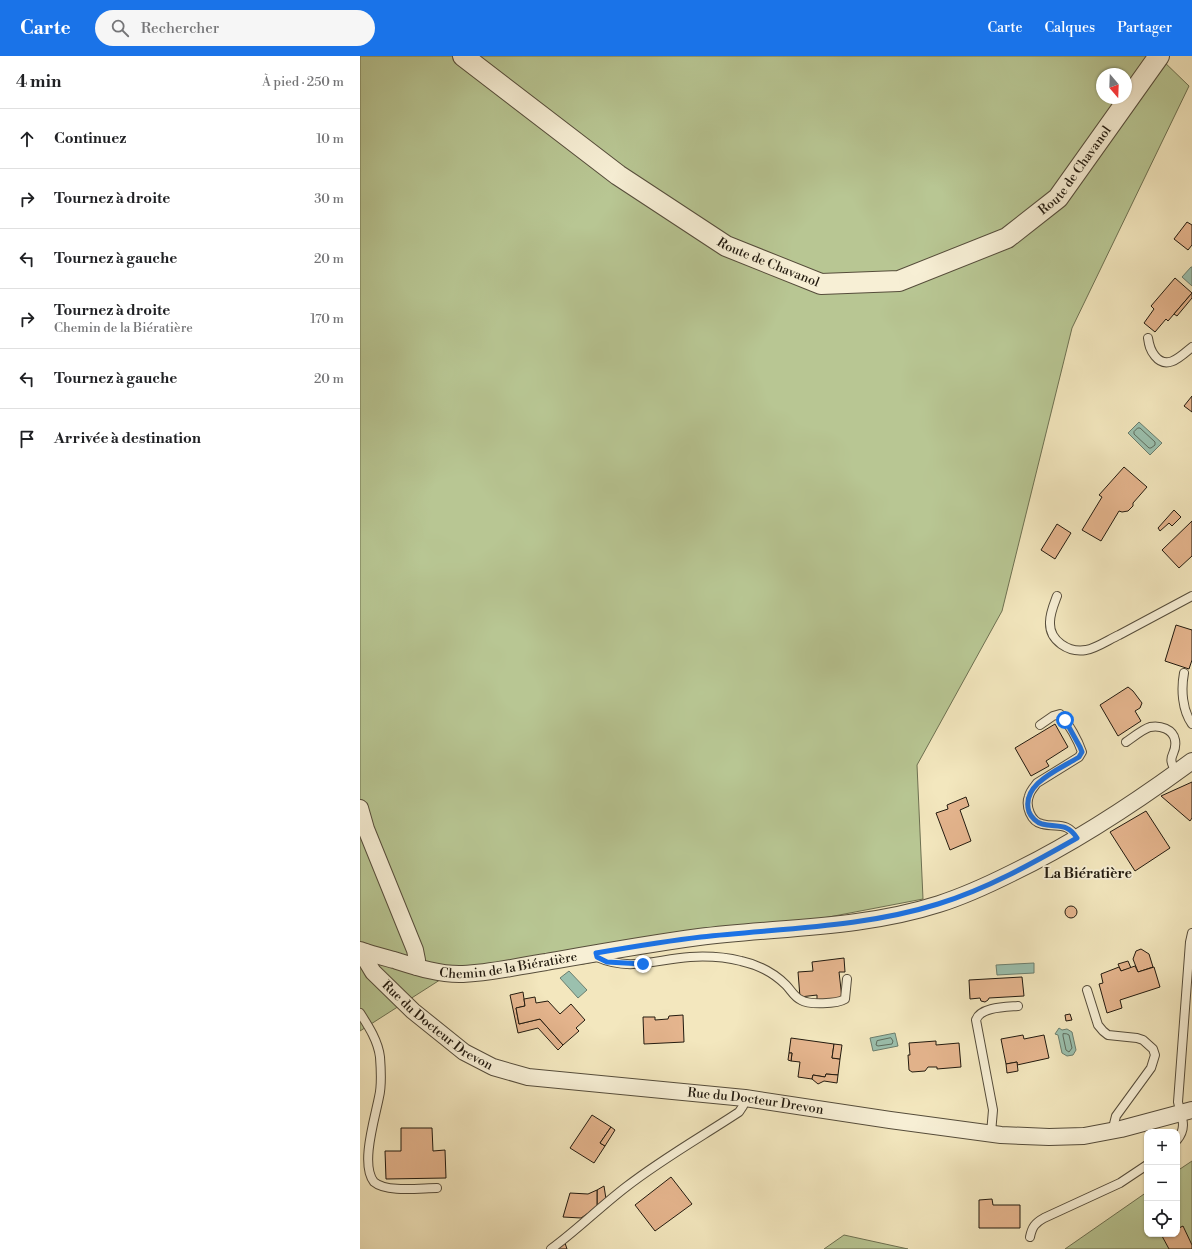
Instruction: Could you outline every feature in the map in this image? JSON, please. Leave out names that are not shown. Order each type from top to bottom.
[{"type":"street","name":"Route de Chavanol","points":[[463,56],[618,175],[726,246],[821,284],[899,281],[1007,238],[1058,198],[1159,56]]},
{"type":"street","name":"Chemin de la Biératière","points":[[362,951],[443,973],[462,974],[498,970],[701,937],[836,925],[892,916],[939,904],[981,888],[1036,862],[1123,810],[1192,761]]},
{"type":"street","points":[[360,808],[366,829],[415,950],[417,967]]},
{"type":"street","name":"Rue du Docteur Drevon","points":[[362,951],[373,972],[413,1011],[464,1052],[493,1067],[528,1077],[745,1098],[890,1120],[991,1133],[1049,1137],[1084,1136],[1115,1130],[1186,1112]]},
{"type":"lane","points":[[1148,338],[1150,349],[1160,361],[1165,363],[1171,362],[1192,346]]},
{"type":"lane","points":[[1057,596],[1051,613],[1050,624],[1052,634],[1060,644],[1071,650],[1087,650],[1192,596]]},
{"type":"lane","points":[[1184,673],[1183,682],[1186,712],[1192,724]]},
{"type":"lane","points":[[1040,725],[1053,716],[1060,714],[1065,720],[1082,752],[1079,757],[1037,783],[1028,796],[1030,813],[1035,820],[1041,824],[1068,827],[1074,832],[1077,838]]},
{"type":"lane","points":[[1126,742],[1149,727],[1159,727],[1169,730],[1174,735],[1176,741],[1171,763],[1177,772]]},
{"type":"lane","points":[[1180,1134],[1184,1127],[1186,1112],[1178,1102],[1190,942],[1192,933]]},
{"type":"lane","points":[[596,953],[597,957],[607,962],[624,964],[643,964],[689,957],[707,956],[742,961],[766,969],[779,978],[802,1002],[840,1002],[845,999],[847,979]]},
{"type":"lane","points":[[1087,990],[1098,1025],[1103,1031],[1108,1035],[1143,1040],[1153,1049],[1154,1055],[1151,1068],[1116,1116],[1114,1124],[1115,1130]]},
{"type":"lane","points":[[991,1133],[993,1110],[976,1020],[977,1016],[981,1012],[1018,1006]]},
{"type":"lane","points":[[360,1013],[376,1041],[380,1056],[381,1074],[380,1097],[369,1131],[366,1149],[366,1166],[368,1176],[381,1186],[391,1188],[437,1188]]},
{"type":"lane","points":[[551,1249],[570,1235],[626,1187],[739,1112],[743,1106],[745,1098]]},
{"type":"lane","points":[[1030,1237],[1032,1229],[1036,1223],[1044,1218],[1120,1183],[1144,1167]]},
{"type":"shaded area","points":[[360,56],[1158,56],[1189,86],[1072,328],[1002,611],[917,765],[923,899],[583,964],[457,969],[360,1031]]},
{"type":"shaded area","points":[[1192,1161],[1192,1249],[1065,1249],[1144,1194],[1144,1237],[1180,1237],[1180,1169]]},
{"type":"shaded area","points":[[844,1235],[908,1249],[824,1249]]},
{"type":"water","points":[[1192,267],[1192,286],[1182,277]]},
{"type":"water","points":[[1139,422],[1162,443],[1150,455],[1128,433]]},
{"type":"water","points":[[1034,963],[1034,973],[997,975],[996,965]]},
{"type":"water","points":[[569,971],[587,990],[578,998],[560,978]]},
{"type":"water","points":[[1059,1028],[1062,1030],[1067,1029],[1072,1032],[1076,1050],[1073,1055],[1067,1056],[1062,1053],[1058,1035],[1055,1034]]},
{"type":"water","points":[[895,1033],[898,1046],[873,1051],[870,1038]]},
{"type":"building","points":[[1187,222],[1192,225],[1192,245],[1188,250],[1174,239]]},
{"type":"building","points":[[1175,278],[1192,293],[1168,321],[1166,319],[1155,332],[1144,323],[1154,309],[1151,306]]},
{"type":"building","points":[[1192,293],[1192,298],[1177,316],[1174,314]]},
{"type":"building","points":[[1192,396],[1192,412],[1184,406]]},
{"type":"building","points":[[1124,467],[1147,487],[1128,511],[1119,511],[1101,541],[1082,530],[1102,497],[1099,495]]},
{"type":"building","points":[[1174,510],[1181,517],[1172,526],[1169,523],[1160,531],[1158,528]]},
{"type":"building","points":[[1192,521],[1192,556],[1179,568],[1162,550]]},
{"type":"building","points":[[1057,524],[1071,533],[1055,559],[1041,550]]},
{"type":"building","points":[[1176,625],[1192,630],[1192,660],[1189,669],[1165,661]]},
{"type":"building","points":[[1128,687],[1142,703],[1140,708],[1135,711],[1141,721],[1118,736],[1100,705]]},
{"type":"building","points":[[1055,724],[1068,747],[1046,761],[1049,766],[1031,776],[1015,748]]},
{"type":"building","points":[[1192,782],[1192,818],[1190,821],[1161,796]]},
{"type":"building","points":[[966,797],[969,806],[960,810],[971,841],[950,850],[936,813],[948,809],[947,805]]},
{"type":"building","points":[[1146,811],[1170,848],[1135,871],[1110,832]]},
{"type":"building","points":[[1069,906],[1073,906],[1077,912],[1073,918],[1069,918],[1065,914],[1065,910]]},
{"type":"building","points":[[1141,949],[1149,954],[1153,967],[1138,972],[1133,959],[1136,951]]},
{"type":"building","points":[[844,958],[845,972],[839,972],[842,998],[817,1000],[817,995],[800,997],[798,972],[813,971],[812,962]]},
{"type":"building","points":[[1128,961],[1131,968],[1121,971],[1118,964]]},
{"type":"building","points":[[1135,966],[1138,972],[1154,967],[1160,987],[1120,1000],[1122,1008],[1107,1013],[1099,984],[1103,983],[1101,974],[1119,967],[1121,971]]},
{"type":"building","points":[[1022,977],[1024,996],[989,998],[985,1002],[981,1001],[980,998],[970,999],[969,980]]},
{"type":"building","points":[[523,992],[525,1006],[516,1008],[519,1024],[540,1019],[563,1045],[558,1050],[538,1028],[518,1033],[510,995]]},
{"type":"building","points":[[535,997],[536,1003],[548,1001],[560,1014],[571,1004],[585,1020],[576,1028],[579,1031],[563,1045],[540,1019],[519,1024],[516,1008],[525,1006],[524,999]]},
{"type":"building","points":[[1070,1014],[1072,1020],[1066,1021],[1065,1015]]},
{"type":"building","points":[[683,1015],[684,1042],[644,1044],[643,1017],[655,1017],[655,1020],[668,1019],[669,1016]]},
{"type":"building","points":[[1023,1035],[1024,1039],[1044,1035],[1049,1058],[1017,1065],[1017,1062],[1006,1064],[1001,1039]]},
{"type":"building","points":[[791,1038],[834,1044],[832,1058],[840,1059],[838,1075],[826,1074],[825,1077],[813,1075],[812,1079],[798,1077],[800,1062],[791,1061],[792,1053],[789,1053]]},
{"type":"building","points":[[936,1041],[936,1045],[959,1043],[961,1067],[937,1069],[937,1067],[928,1067],[925,1071],[912,1072],[909,1070],[909,1043]]},
{"type":"building","points":[[834,1044],[842,1045],[840,1059],[832,1058]]},
{"type":"building","points":[[789,1053],[792,1053],[791,1061],[788,1060]]},
{"type":"building","points":[[1017,1062],[1018,1071],[1007,1073],[1006,1064]]},
{"type":"building","points":[[826,1074],[838,1075],[837,1083],[824,1081],[818,1084],[812,1079],[813,1075],[825,1077]]},
{"type":"building","points":[[592,1115],[611,1127],[600,1143],[605,1146],[594,1163],[570,1148]]},
{"type":"building","points":[[611,1127],[615,1130],[605,1146],[600,1143]]},
{"type":"building","points":[[401,1128],[432,1128],[433,1151],[445,1150],[446,1178],[386,1179],[385,1151],[401,1151]]},
{"type":"building","points":[[671,1177],[692,1204],[655,1231],[635,1205]]},
{"type":"building","points":[[604,1186],[606,1199],[597,1206],[597,1190]]},
{"type":"building","points":[[597,1190],[597,1207],[581,1218],[563,1217],[570,1193],[588,1194]]},
{"type":"building","points":[[992,1199],[993,1205],[1020,1205],[1020,1228],[979,1228],[979,1200]]},
{"type":"building","points":[[1183,1226],[1192,1245],[1192,1249],[1169,1249],[1163,1237],[1180,1237],[1180,1228]]},
{"type":"building","points":[[565,1243],[567,1249],[558,1249]]},
{"type":"district","name":"La Biératière","points":[[1088,874]]},
{"type":"route","points":[[643,964],[607,962],[597,957],[596,953],[701,937],[836,925],[892,916],[939,904],[981,888],[1036,862],[1077,838],[1074,832],[1068,827],[1041,824],[1035,820],[1030,813],[1028,805],[1028,796],[1037,783],[1079,757],[1082,752],[1065,720]]}]
